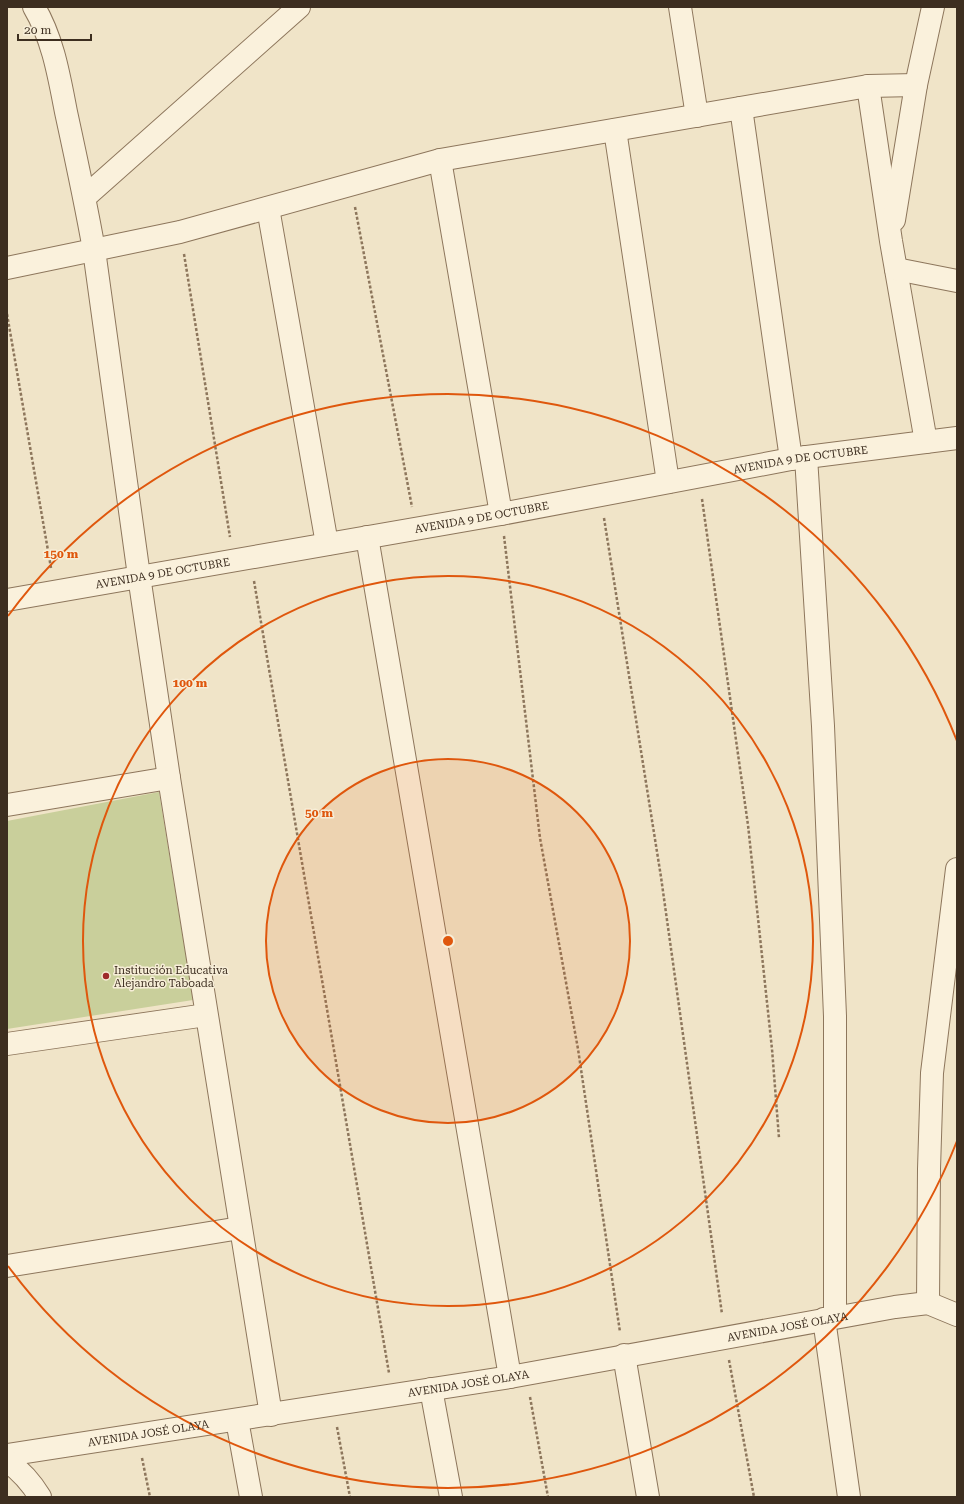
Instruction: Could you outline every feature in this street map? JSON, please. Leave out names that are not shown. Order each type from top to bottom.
[{"type":"street","points":[[34,7],[40,16],[54,54],[85,197],[94,250],[139,576],[169,778],[271,1415]]},
{"type":"street","points":[[85,197],[298,7]]},
{"type":"street","points":[[680,7],[697,116]]},
{"type":"street","points":[[890,241],[916,85],[933,7]]},
{"type":"street","points":[[7,268],[180,232],[440,160],[868,86],[916,85]]},
{"type":"street","points":[[868,86],[890,241],[926,442]]},
{"type":"street","points":[[741,108],[798,458],[823,726],[835,1016],[829,1318],[849,1497]]},
{"type":"street","points":[[615,130],[668,482]]},
{"type":"street","points":[[440,160],[501,514]]},
{"type":"street","points":[[268,208],[327,544]]},
{"type":"street","points":[[896,269],[957,281]]},
{"type":"street","name":"AVENIDA 9 DE OCTUBRE","points":[[7,600],[501,514],[798,458],[957,438]]},
{"type":"street","points":[[367,537],[517,1375]]},
{"type":"street","points":[[7,805],[169,778]]},
{"type":"street","points":[[957,869],[932,1073],[929,1169],[928,1303],[957,1315]]},
{"type":"street","points":[[7,1044],[206,1015]]},
{"type":"street","points":[[7,1266],[240,1228]]},
{"type":"street","name":"AVENIDA JOSÉ OLAYA","points":[[7,1455],[271,1415],[517,1375],[829,1318],[928,1303]]},
{"type":"street","points":[[624,1356],[648,1497]]},
{"type":"street","points":[[431,1389],[452,1497]]},
{"type":"street","points":[[236,1420],[251,1497]]},
{"type":"street","points":[[7,1461],[17,1468],[31,1482],[40,1497]]},
{"type":"path","points":[[350,185],[416,528]]},
{"type":"path","points":[[180,232],[242,559],[393,1395]]},
{"type":"path","points":[[7,314],[55,592]]},
{"type":"path","points":[[699,477],[749,833],[772,1049],[779,1138]]},
{"type":"path","points":[[600,496],[661,877],[725,1337],[754,1497]]},
{"type":"path","points":[[501,514],[540,838],[578,1048],[624,1356]]},
{"type":"path","points":[[517,1375],[548,1497]]},
{"type":"path","points":[[333,1405],[350,1497]]},
{"type":"path","points":[[137,1435],[150,1497]]},
{"type":"green space","points":[[159,792],[193,1000],[7,1029],[7,821]]},
{"type":"place","name":"Institución Educativa Alejandro Taboada","points":[[106,976]]}]
